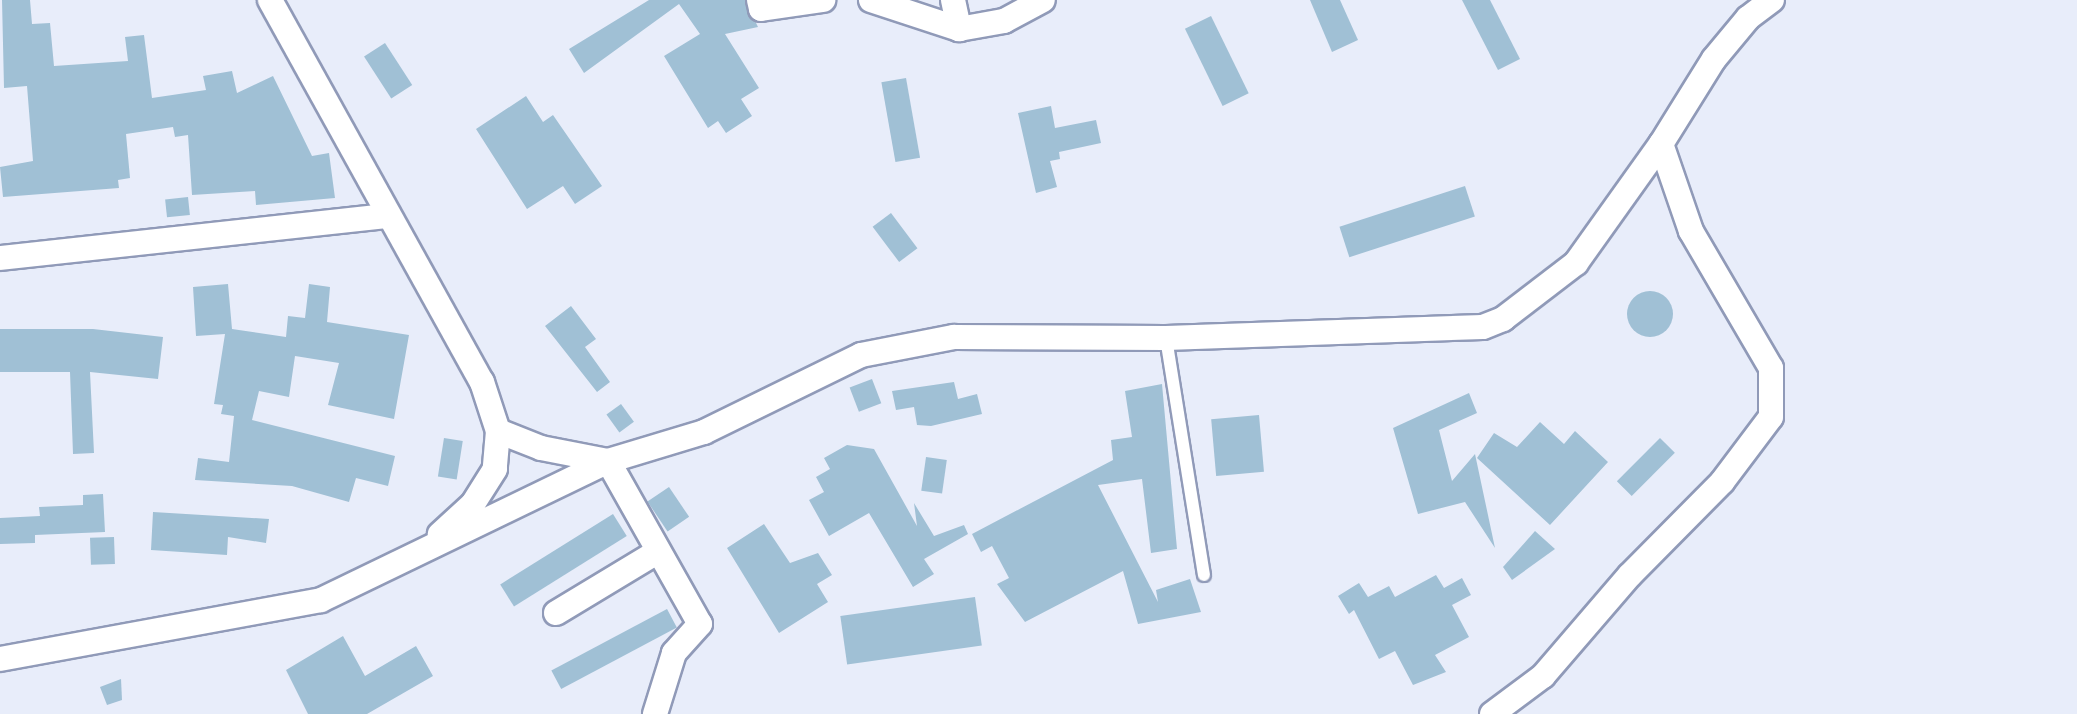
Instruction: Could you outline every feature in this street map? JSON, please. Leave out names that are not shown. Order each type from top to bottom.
[{"type":"street","points":[[270,0],[386,216],[482,382],[498,432],[495,469],[484,486],[421,553]]},
{"type":"street","points":[[759,0],[761,9],[823,0]]},
{"type":"street","points":[[871,0],[959,29],[1004,21],[1043,0]]},
{"type":"street","points":[[953,0],[959,29]]},
{"type":"street","points":[[0,658],[321,600],[608,461],[704,432],[861,355],[954,337],[1166,338],[1483,327],[1503,319],[1576,263],[1661,144],[1714,59],[1748,18],[1772,0]]},
{"type":"street","points":[[1492,714],[1543,676],[1630,575],[1722,482],[1771,417],[1771,368],[1692,231],[1661,144]]},
{"type":"street","points":[[0,258],[386,216]]},
{"type":"street","points":[[498,432],[541,448],[608,461]]},
{"type":"street","points":[[608,461],[657,552],[700,624],[674,653],[655,714]]},
{"type":"street","points":[[556,613],[657,552]]},
{"type":"lane","points":[[1166,338],[1204,575]]},
{"type":"building","points":[[2,0],[30,0],[32,24],[50,23],[54,66],[128,61],[125,37],[144,35],[152,98],[206,90],[203,76],[232,71],[237,93],[273,76],[312,156],[329,153],[335,198],[256,205],[255,191],[192,195],[188,135],[175,137],[173,127],[126,134],[130,178],[118,180],[119,188],[3,197],[0,167],[33,161],[27,86],[4,88]]},
{"type":"building","points":[[649,0],[745,0],[758,27],[725,34],[759,88],[741,99],[752,116],[726,133],[718,121],[708,128],[664,56],[700,34],[679,4],[584,73],[569,49]]},
{"type":"building","points":[[1310,0],[1340,0],[1358,40],[1332,52]]},
{"type":"building","points":[[1462,0],[1490,0],[1520,59],[1498,70]]},
{"type":"building","points":[[1211,16],[1249,93],[1223,106],[1185,29]]},
{"type":"building","points":[[385,43],[412,85],[391,99],[364,57]]},
{"type":"building","points":[[906,78],[920,158],[895,162],[881,82]]},
{"type":"building","points":[[526,96],[543,122],[553,115],[602,186],[575,204],[563,186],[527,209],[476,129]]},
{"type":"building","points":[[1051,106],[1055,128],[1096,120],[1101,143],[1059,152],[1060,159],[1050,161],[1057,187],[1036,193],[1018,113]]},
{"type":"building","points":[[1465,186],[1475,216],[1349,257],[1339,227]]},
{"type":"building","points":[[188,197],[190,215],[167,217],[165,199]]},
{"type":"building","points":[[891,213],[917,248],[899,262],[873,227]]},
{"type":"building","points":[[228,284],[232,329],[286,337],[288,316],[305,318],[309,284],[330,287],[327,322],[409,335],[394,419],[328,405],[339,363],[295,356],[289,397],[259,391],[252,420],[395,456],[388,486],[356,478],[349,502],[292,486],[195,480],[198,458],[229,462],[234,416],[221,414],[223,405],[214,404],[225,334],[196,336],[193,287]]},
{"type":"building","points":[[1650,291],[1666,298],[1673,314],[1666,330],[1650,337],[1634,330],[1627,314],[1634,298]]},
{"type":"building","points":[[571,306],[596,339],[585,347],[610,382],[597,392],[545,326]]},
{"type":"building","points":[[0,329],[93,329],[163,337],[158,379],[90,372],[94,453],[73,454],[70,372],[0,372]]},
{"type":"building","points":[[872,379],[881,403],[859,412],[850,388]]},
{"type":"building","points":[[954,382],[958,399],[977,394],[982,414],[931,426],[917,425],[914,407],[896,410],[892,391]]},
{"type":"building","points":[[1162,384],[1177,549],[1151,553],[1142,479],[1098,485],[1158,602],[1156,590],[1190,579],[1201,612],[1138,624],[1123,571],[1025,622],[997,584],[1009,578],[992,546],[981,552],[972,534],[1113,460],[1111,440],[1132,437],[1125,391]]},
{"type":"building","points":[[1469,393],[1477,413],[1439,430],[1452,481],[1475,454],[1495,548],[1465,502],[1418,514],[1393,428]]},
{"type":"building","points":[[621,404],[634,422],[619,432],[606,415]]},
{"type":"building","points":[[1259,415],[1264,472],[1216,476],[1211,419]]},
{"type":"building","points":[[1540,422],[1564,444],[1575,431],[1608,462],[1550,525],[1477,458],[1494,433],[1517,447]]},
{"type":"building","points":[[444,438],[463,441],[457,479],[438,477]]},
{"type":"building","points":[[1660,438],[1675,453],[1632,496],[1617,481]]},
{"type":"building","points":[[847,445],[874,449],[917,526],[914,503],[934,536],[964,525],[968,534],[924,559],[934,574],[913,587],[869,513],[829,536],[809,500],[824,492],[816,477],[830,469],[824,458]]},
{"type":"building","points":[[926,457],[947,460],[942,494],[921,491]]},
{"type":"building","points":[[669,487],[689,517],[668,531],[647,502]]},
{"type":"building","points":[[103,494],[105,532],[35,535],[35,543],[0,544],[0,518],[40,516],[39,507],[83,505],[83,495]]},
{"type":"building","points":[[153,512],[269,519],[266,543],[228,537],[227,555],[151,550]]},
{"type":"building","points":[[613,514],[627,536],[514,607],[500,584]]},
{"type":"building","points":[[764,524],[790,563],[818,553],[832,575],[817,584],[828,602],[779,633],[727,548]]},
{"type":"building","points":[[1535,531],[1555,549],[1512,580],[1503,567]]},
{"type":"building","points":[[114,537],[115,564],[91,565],[90,538]]},
{"type":"building","points":[[1436,575],[1444,588],[1462,578],[1471,595],[1452,605],[1469,637],[1435,655],[1446,672],[1413,685],[1395,651],[1379,659],[1354,610],[1349,614],[1338,596],[1359,583],[1368,597],[1389,586],[1395,597]]},
{"type":"building","points":[[975,597],[982,646],[847,664],[840,616]]},
{"type":"building","points":[[667,609],[677,628],[561,689],[551,671]]},
{"type":"building","points":[[343,636],[365,676],[416,646],[433,676],[367,714],[308,714],[286,670]]},
{"type":"building","points":[[121,679],[122,700],[107,705],[100,687]]}]
